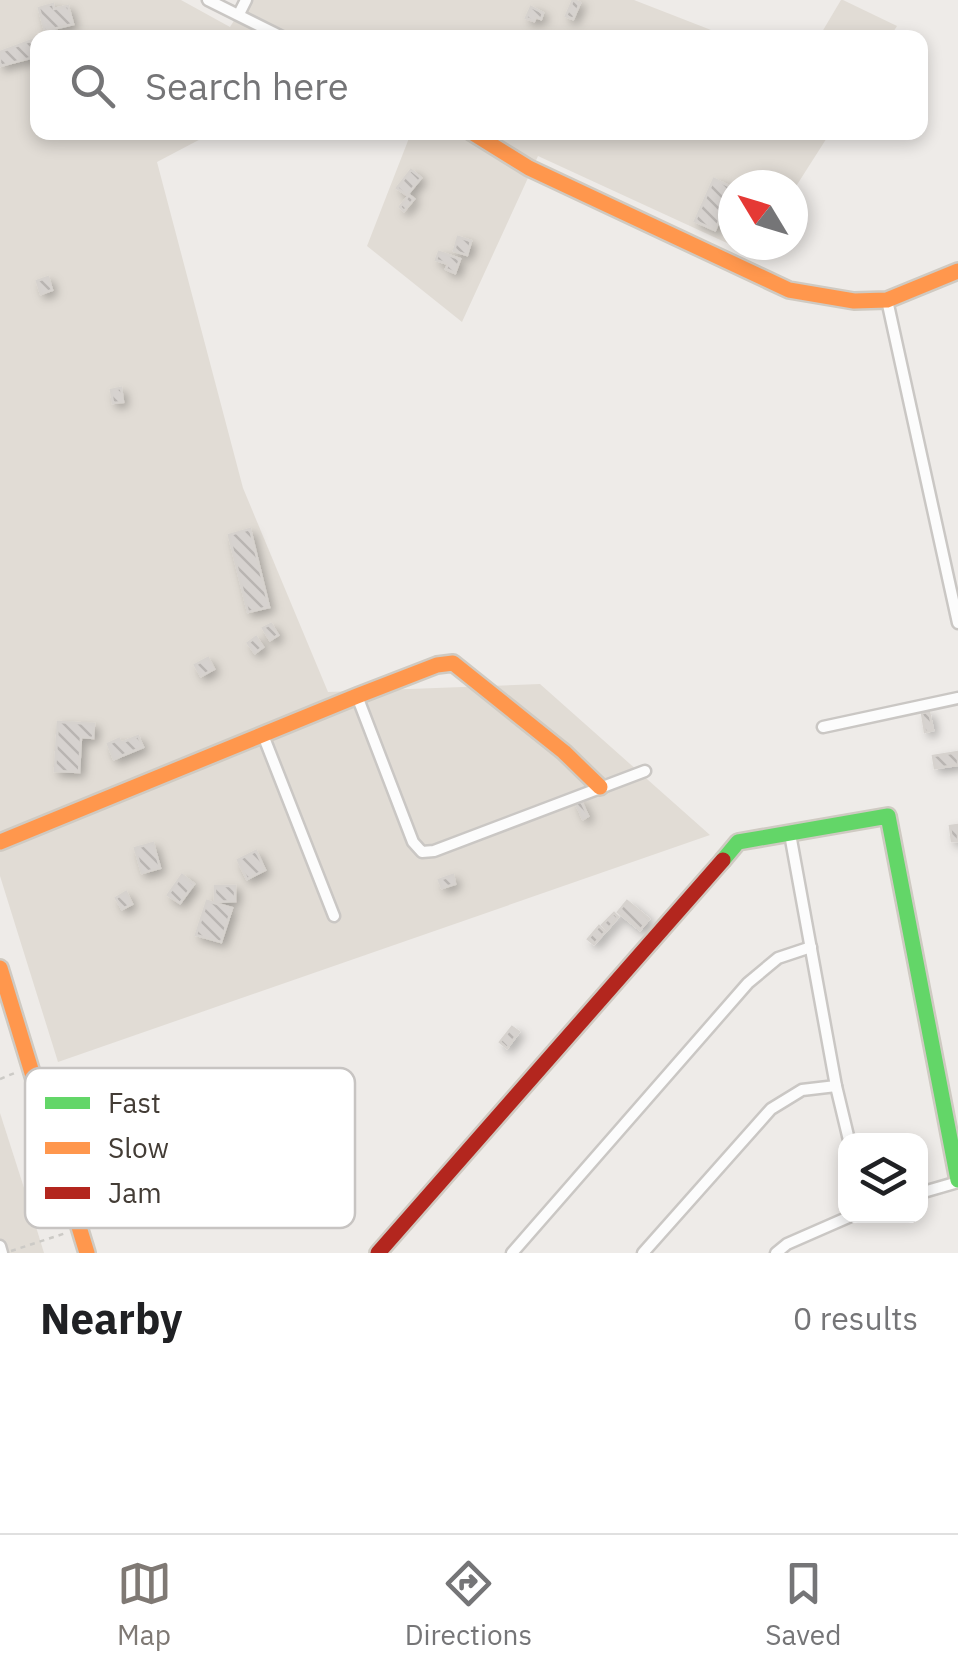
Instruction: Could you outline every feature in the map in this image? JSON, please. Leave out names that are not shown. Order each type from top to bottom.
[{"type":"street","points":[[208,0],[269,30]]},
{"type":"street","points":[[239,14],[246,0]]},
{"type":"street","points":[[483,140],[528,168],[788,290],[854,301],[886,300],[958,270]]},
{"type":"street","points":[[886,300],[958,623]]},
{"type":"street","points":[[0,842],[357,696],[437,665],[453,663],[564,752],[600,787]]},
{"type":"street","points":[[357,696],[414,842],[422,852],[434,852],[645,771]]},
{"type":"street","points":[[823,726],[958,698]]},
{"type":"street","points":[[264,735],[334,916]]},
{"type":"street","points":[[378,1253],[727,852],[748,838],[888,816],[958,1181],[928,1190]]},
{"type":"street","points":[[790,834],[847,1133]]},
{"type":"street","points":[[512,1253],[748,983],[767,964],[811,947]]},
{"type":"street","points":[[0,968],[30,1067]]},
{"type":"street","points":[[644,1253],[771,1109],[802,1090],[836,1086]]},
{"type":"street","points":[[776,1253],[787,1244],[838,1222]]},
{"type":"street","points":[[80,1229],[87,1253]]},
{"type":"path","points":[[0,1079],[25,1069]]},
{"type":"path","points":[[2,1251],[80,1229]]},
{"type":"shaded area","points":[[0,0],[181,0],[230,27],[247,0],[634,0],[711,30],[30,30],[30,140],[199,140],[157,162],[243,488],[328,692],[540,684],[710,835],[58,1062],[0,876]]},
{"type":"shaded area","points":[[841,0],[897,26],[894,30],[823,30]]},
{"type":"shaded area","points":[[408,140],[826,140],[806,170],[718,170],[718,239],[538,156],[462,322],[367,246]]},
{"type":"shaded area","points":[[0,1113],[25,1191],[25,1228],[36,1228],[44,1253],[0,1253]]},
{"type":"building","points":[[573,0],[580,3],[573,19],[566,16]]},
{"type":"building","points":[[53,4],[54,9],[68,6],[73,24],[45,30],[39,8]]},
{"type":"building","points":[[531,7],[543,13],[541,19],[526,18]]},
{"type":"building","points":[[30,41],[30,58],[0,66],[0,52]]},
{"type":"building","points":[[411,170],[421,178],[407,195],[397,188]]},
{"type":"building","points":[[714,179],[718,181],[715,230],[695,221]]},
{"type":"building","points":[[409,195],[414,199],[404,211],[400,207]]},
{"type":"building","points":[[458,237],[471,241],[467,255],[454,251]]},
{"type":"building","points":[[439,252],[460,259],[455,273],[446,269],[448,264],[436,260]]},
{"type":"building","points":[[48,277],[52,290],[41,294],[37,281]]},
{"type":"building","points":[[121,388],[123,402],[113,403],[111,390]]},
{"type":"building","points":[[250,529],[269,607],[248,612],[229,535]]},
{"type":"building","points":[[271,624],[278,635],[270,640],[263,628]]},
{"type":"building","points":[[256,637],[263,647],[255,653],[248,643]]},
{"type":"building","points":[[208,658],[214,669],[201,676],[195,665]]},
{"type":"building","points":[[929,712],[933,730],[925,732],[922,713]]},
{"type":"building","points":[[58,722],[94,724],[93,738],[81,737],[79,772],[55,771]]},
{"type":"building","points":[[138,736],[143,747],[114,759],[108,744]]},
{"type":"building","points":[[958,752],[958,765],[935,768],[933,756]]},
{"type":"building","points":[[580,799],[588,816],[583,819],[575,801]]},
{"type":"building","points":[[958,825],[958,841],[952,841],[950,826]]},
{"type":"building","points":[[153,843],[160,868],[142,873],[135,848]]},
{"type":"building","points":[[256,851],[265,870],[247,879],[238,860]]},
{"type":"building","points":[[182,875],[194,884],[180,903],[168,895]]},
{"type":"building","points":[[453,875],[455,884],[442,888],[439,880]]},
{"type":"building","points":[[215,886],[235,886],[235,901],[215,902]]},
{"type":"building","points":[[126,892],[132,904],[122,909],[116,898]]},
{"type":"building","points":[[207,901],[232,908],[221,942],[196,935]]},
{"type":"building","points":[[627,901],[649,919],[640,930],[618,912]]},
{"type":"building","points":[[614,913],[618,917],[607,930],[602,925]]},
{"type":"building","points":[[599,926],[605,932],[594,944],[588,939]]},
{"type":"building","points":[[512,1027],[519,1032],[507,1048],[500,1042]]},
{"type":"traffic: fast","points":[[723,860],[738,842],[888,816],[958,1180]]},
{"type":"traffic: slow","points":[[484,140],[529,168],[789,290],[854,301],[887,300],[958,271]]},
{"type":"traffic: slow","points":[[0,842],[357,696],[437,665],[453,663],[564,752],[600,787]]},
{"type":"traffic: slow","points":[[0,968],[31,1068]]},
{"type":"traffic: slow","points":[[79,1228],[87,1253]]},
{"type":"traffic: jam","points":[[378,1253],[723,860]]}]
